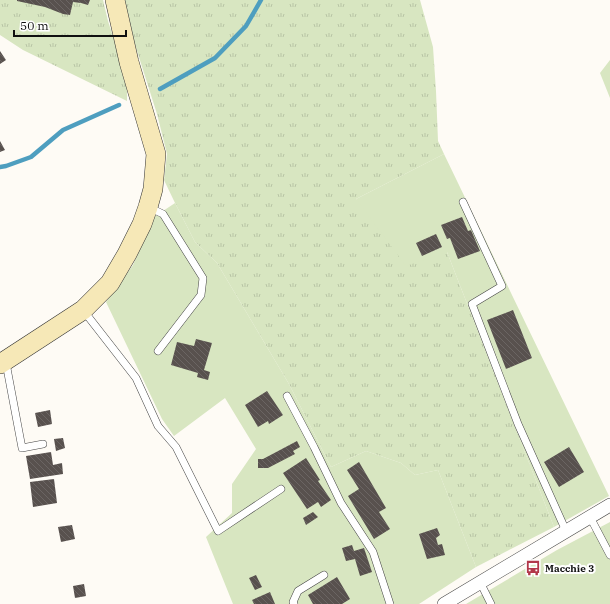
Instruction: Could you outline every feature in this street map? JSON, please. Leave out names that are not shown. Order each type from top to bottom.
[{"type":"main road","points":[[3,362],[83,310],[110,282],[128,254],[148,207],[153,189],[156,154],[129,62],[115,0]]},
{"type":"street","points":[[444,604],[610,505]]},
{"type":"lane","points":[[463,202],[502,286],[472,304],[518,424],[566,531]]},
{"type":"lane","points":[[148,207],[164,214],[203,278],[201,295],[158,351]]},
{"type":"lane","points":[[83,310],[136,378],[158,426],[176,447],[218,531],[281,489]]},
{"type":"lane","points":[[3,362],[22,448],[43,444]]},
{"type":"lane","points":[[287,396],[341,503],[373,552],[390,604]]},
{"type":"lane","points":[[590,517],[610,555]]},
{"type":"lane","points":[[294,604],[293,602],[298,591],[324,574]]},
{"type":"lane","points":[[480,582],[491,604]]},
{"type":"green space","points":[[0,0],[103,0],[108,21],[127,80],[127,101],[23,50],[0,35]]},
{"type":"green space","points":[[124,0],[420,0],[433,47],[438,141],[444,154],[356,199],[447,252],[554,527],[476,567],[438,470],[415,475],[401,463],[366,451],[331,467],[289,384],[217,263],[195,242],[164,180],[167,154],[157,114],[131,32]]},
{"type":"green space","points":[[610,60],[610,98],[600,73]]},
{"type":"green space","points":[[444,154],[609,496],[554,527],[447,252],[406,266],[356,199]]},
{"type":"green space","points":[[175,203],[195,242],[217,263],[289,384],[331,467],[366,451],[401,463],[415,475],[438,470],[476,567],[419,604],[233,604],[206,537],[232,513],[232,484],[256,449],[225,398],[174,436],[162,419],[106,302],[133,265],[154,217]]},
{"type":"green space","points":[[610,522],[610,604],[466,604],[557,550]]},
{"type":"building","points":[[17,0],[90,0],[88,5],[73,2],[70,15]]},
{"type":"building","points":[[0,51],[6,60],[0,64]]},
{"type":"building","points":[[0,141],[5,150],[0,152]]},
{"type":"building","points":[[462,217],[468,231],[471,230],[480,251],[458,259],[450,238],[447,239],[441,225]]},
{"type":"building","points":[[436,234],[442,247],[422,256],[416,243]]},
{"type":"building","points":[[513,310],[532,358],[506,369],[487,320]]},
{"type":"building","points":[[196,339],[212,343],[204,370],[210,372],[208,380],[197,377],[198,373],[171,365],[177,342],[194,346]]},
{"type":"building","points":[[267,391],[283,415],[269,424],[268,421],[258,427],[245,405]]},
{"type":"building","points":[[50,410],[52,424],[38,427],[35,413]]},
{"type":"building","points":[[63,438],[65,448],[56,451],[54,439]]},
{"type":"building","points":[[297,441],[300,447],[293,451],[295,454],[268,468],[258,468],[258,459],[263,459]]},
{"type":"building","points":[[569,447],[584,472],[559,487],[544,462]]},
{"type":"building","points":[[51,452],[53,465],[62,463],[63,474],[30,479],[26,456]]},
{"type":"building","points":[[306,458],[320,480],[318,481],[331,500],[321,507],[318,502],[307,509],[283,473]]},
{"type":"building","points":[[359,462],[386,508],[379,512],[390,529],[374,539],[348,496],[359,489],[347,470]]},
{"type":"building","points":[[54,479],[57,503],[33,507],[30,482]]},
{"type":"building","points":[[313,512],[318,517],[306,525],[303,518]]},
{"type":"building","points":[[72,525],[75,539],[61,542],[58,527]]},
{"type":"building","points":[[437,528],[440,535],[436,538],[438,545],[442,544],[445,555],[427,559],[419,534]]},
{"type":"building","points":[[352,545],[354,551],[364,548],[372,572],[360,576],[355,559],[346,561],[342,548]]},
{"type":"building","points":[[256,575],[262,587],[255,590],[249,578]]},
{"type":"building","points":[[337,577],[350,599],[342,604],[313,604],[308,595]]},
{"type":"building","points":[[84,584],[86,596],[75,598],[73,586]]},
{"type":"building","points":[[270,592],[275,604],[254,604],[252,600]]},
{"type":"waterway","points":[[160,89],[215,58],[246,26],[261,0]]},
{"type":"waterway","points":[[0,167],[31,157],[63,130],[119,105]]},
{"type":"place","name":"Macchie 3","points":[[533,568]]}]
